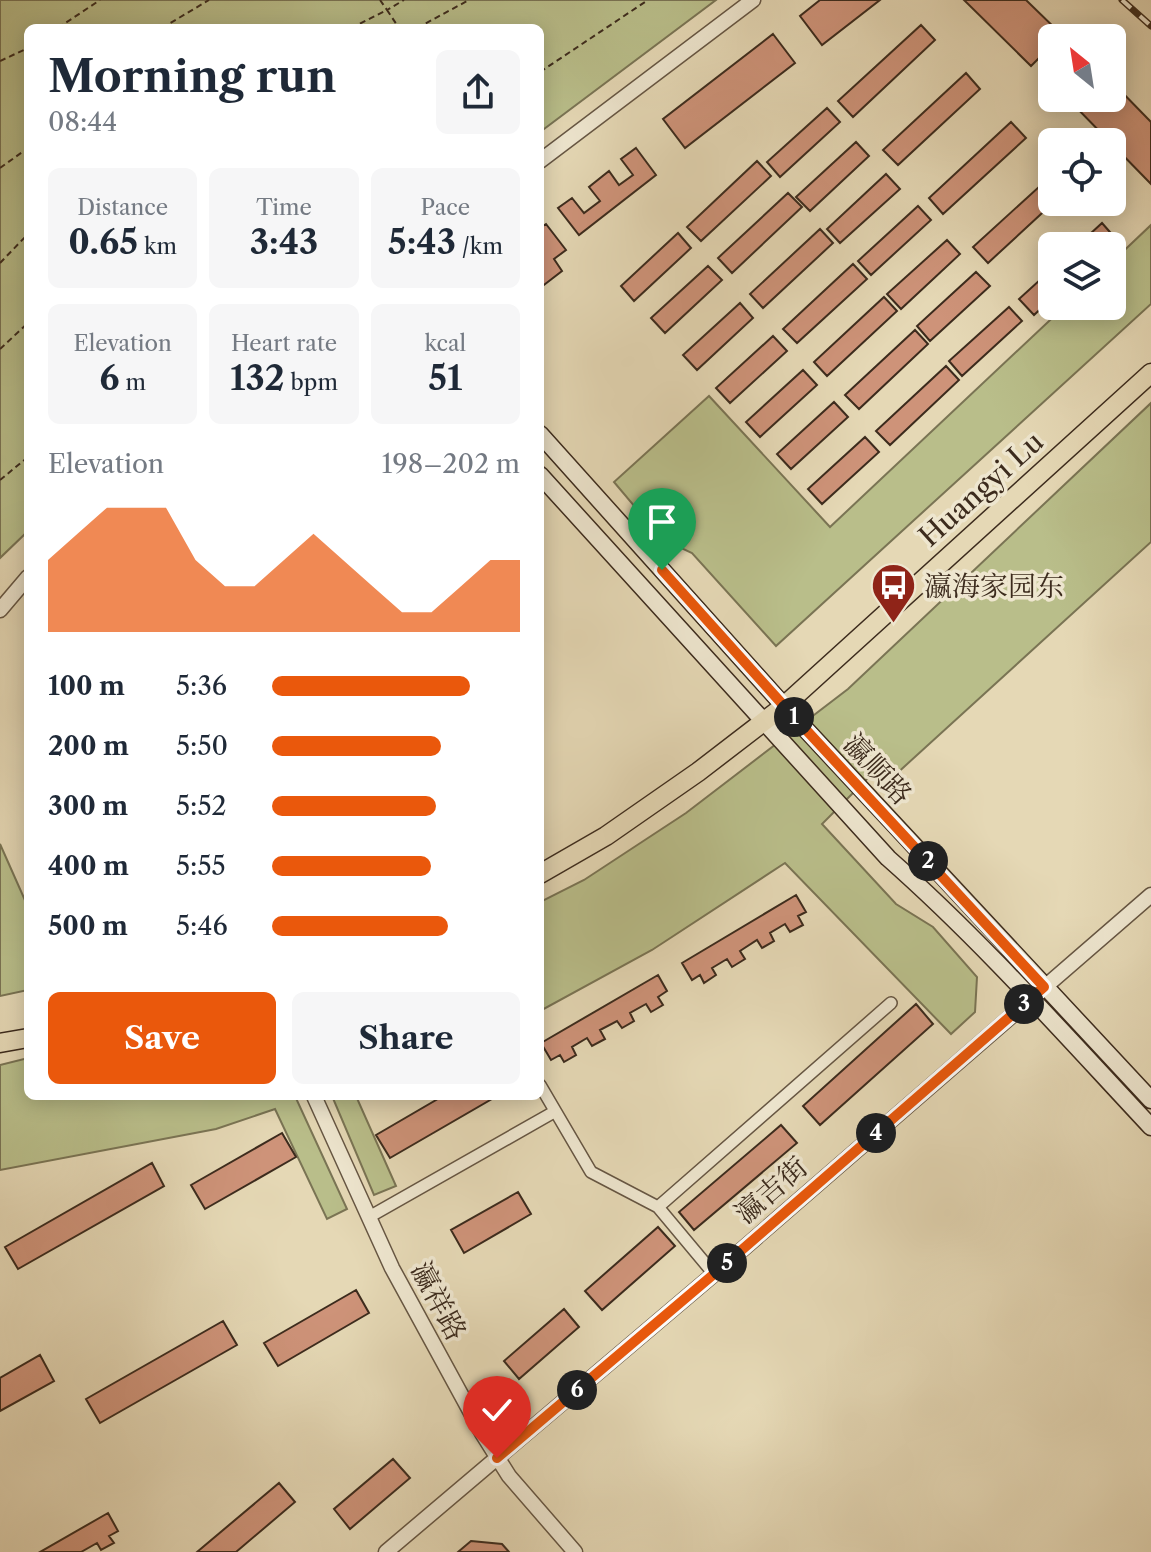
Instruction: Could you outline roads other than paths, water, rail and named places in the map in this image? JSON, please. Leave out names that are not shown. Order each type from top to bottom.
[{"type":"main road","name":"Huangyi Lu","points":[[544,872],[606,836],[784,706],[1151,373]]},
{"type":"main road","name":"瀛顺路","points":[[544,438],[784,706],[1151,1100]]},
{"type":"main road","name":"瀛顺路","points":[[544,479],[888,858],[947,910],[1151,1127]]},
{"type":"main road","points":[[0,1043],[24,1039]]},
{"type":"street","points":[[544,158],[753,0]]},
{"type":"street","points":[[0,610],[24,582]]},
{"type":"street","name":"瀛吉街","points":[[386,1552],[714,1274],[1151,895]]},
{"type":"street","points":[[658,1207],[891,1003]]},
{"type":"street","points":[[544,1093],[591,1172],[658,1207],[714,1274]]},
{"type":"street","name":"瀛祥路","points":[[316,1100],[392,1268],[497,1458],[575,1552]]},
{"type":"street","points":[[369,1217],[554,1112]]},
{"type":"railway","points":[[1122,0],[1151,26]]},
{"type":"place","name":"瀛海家园东","points":[[893,625]]}]
